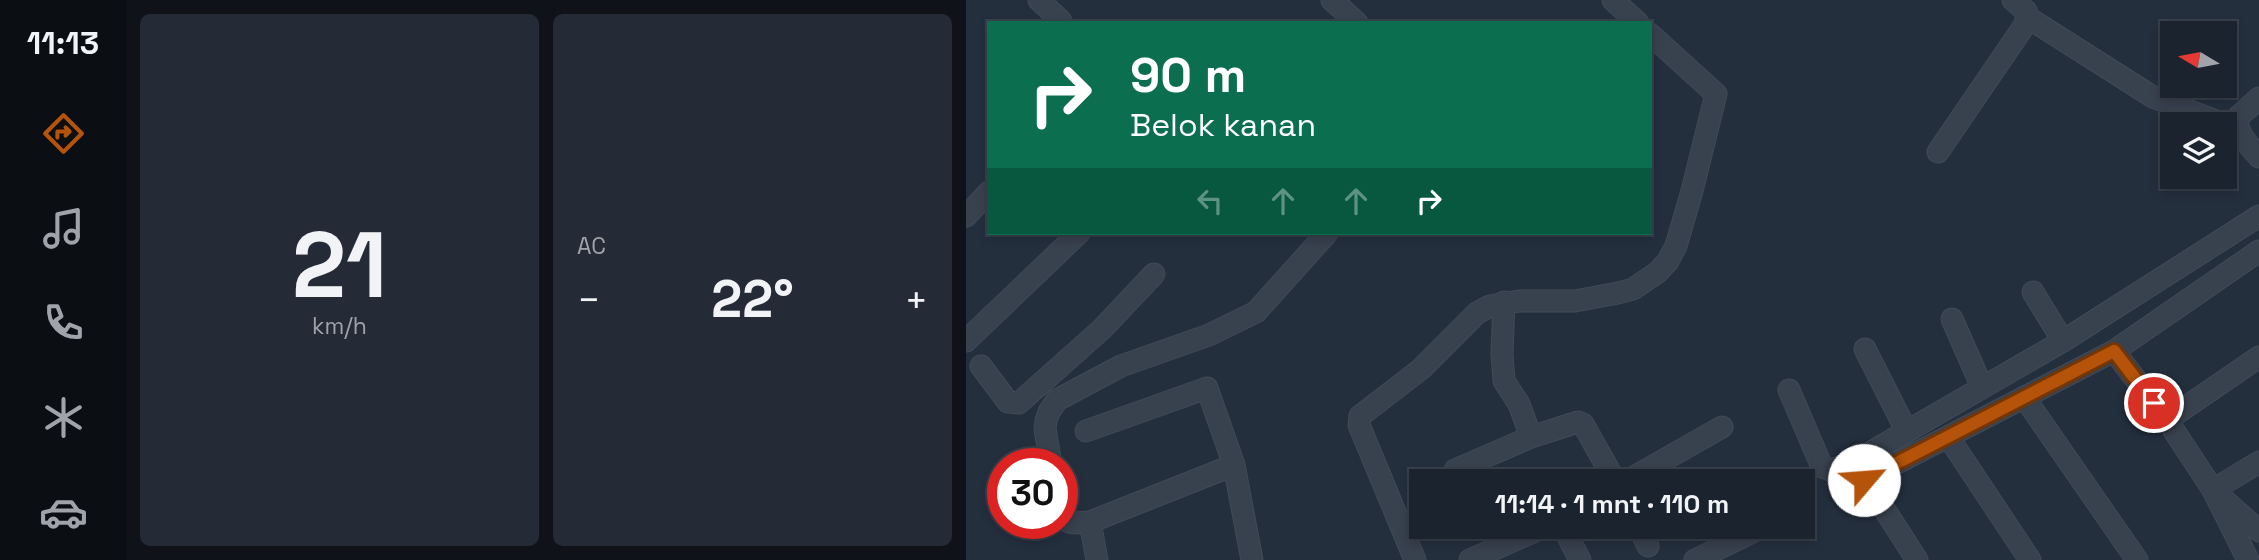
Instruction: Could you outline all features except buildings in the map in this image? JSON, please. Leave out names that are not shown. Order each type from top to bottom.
[{"type":"street","points":[[1040,0],[1061,21]]},
{"type":"street","points":[[1332,0],[1355,21]]},
{"type":"street","points":[[1613,0],[1636,21]]},
{"type":"street","points":[[1938,152],[2026,23],[2023,7],[2013,0]]},
{"type":"street","points":[[2027,17],[2153,97],[2192,112]]},
{"type":"street","points":[[1415,560],[1359,420],[1360,416],[1427,364],[1477,313],[1504,302],[1566,302],[1618,293],[1640,285],[1668,261],[1676,246],[1692,191],[1716,94],[1652,36]]},
{"type":"street","points":[[2259,98],[2238,117],[2237,129],[2259,157]]},
{"type":"street","points":[[966,216],[987,194]]},
{"type":"street","points":[[1859,471],[1906,430],[2063,341],[2259,216]]},
{"type":"street","points":[[966,341],[1077,235]]},
{"type":"street","points":[[1048,448],[1045,421],[1057,400],[1121,366],[1209,335],[1249,316],[1267,302],[1325,235]]},
{"type":"street","points":[[1789,390],[1822,467],[1859,471],[1949,438],[2114,351],[2259,251]]},
{"type":"street","points":[[971,365],[1008,402],[1019,403],[1102,329],[1154,274]]},
{"type":"street","points":[[2033,292],[2063,341]]},
{"type":"street","points":[[1504,302],[1504,381],[1519,404],[1531,437]]},
{"type":"street","points":[[1952,319],[1982,387]]},
{"type":"street","points":[[1866,349],[1906,430]]},
{"type":"street","points":[[2114,351],[2167,420],[2213,490],[2248,560]]},
{"type":"street","points":[[2167,420],[2259,357]]},
{"type":"street","points":[[1086,431],[1207,388],[1234,465],[1252,560]]},
{"type":"street","points":[[2024,397],[2137,560]]},
{"type":"street","points":[[1457,469],[1531,437],[1578,422],[1583,424],[1608,469]]},
{"type":"street","points":[[1648,469],[1722,427]]},
{"type":"street","points":[[1949,438],[2030,560]]},
{"type":"street","points":[[2213,490],[2259,462]]},
{"type":"street","points":[[1078,523],[1090,522],[1234,465]]},
{"type":"street","points":[[1859,471],[1917,560]]},
{"type":"street","points":[[2213,490],[2259,531]]},
{"type":"street","points":[[1090,522],[1097,560]]},
{"type":"street","points":[[1470,560],[1517,539]]},
{"type":"street","points":[[1569,539],[1580,560]]},
{"type":"street","points":[[1644,539],[1648,546]]},
{"type":"street","points":[[1695,560],[1738,539]]},
{"type":"route","points":[[1864,480],[2114,351],[2154,403]]}]
